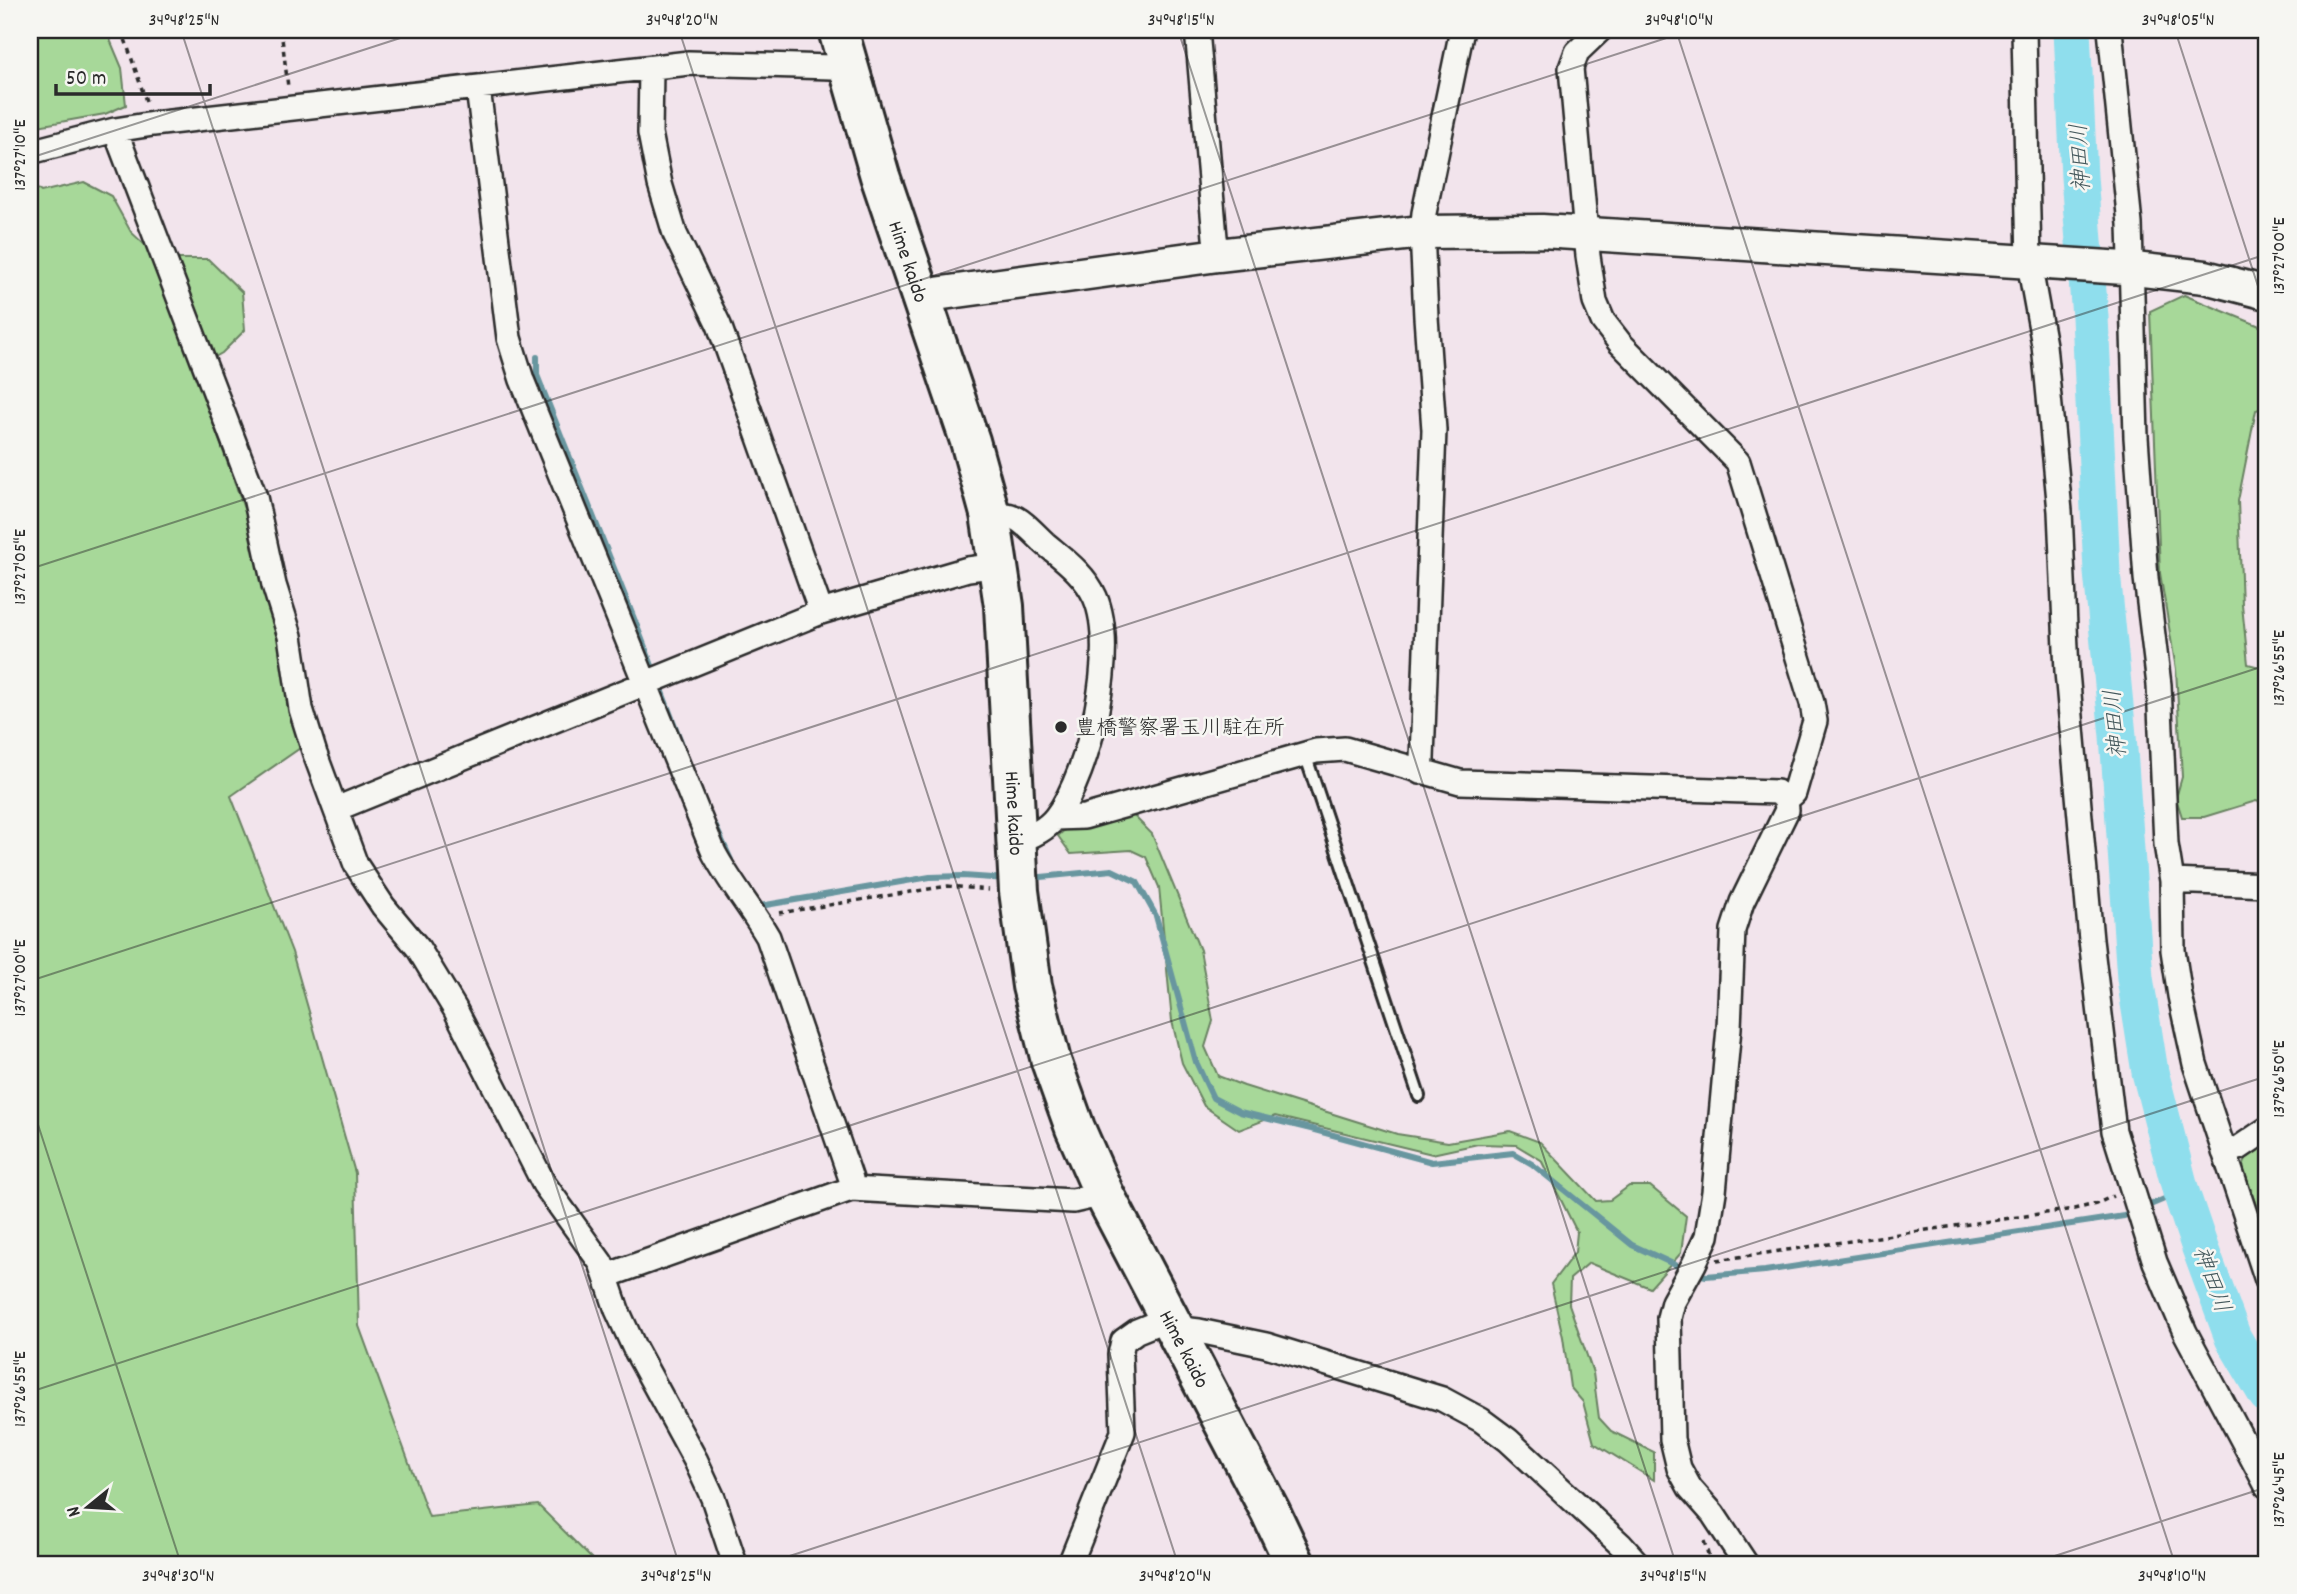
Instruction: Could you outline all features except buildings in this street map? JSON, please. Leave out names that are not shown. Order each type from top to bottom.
[{"type":"highway","name":"Hime kaido","points":[[842,47],[880,176],[970,441],[990,514],[1003,607],[1018,871],[1032,986],[1051,1061],[1075,1128],[1104,1194],[1295,1564]]},
{"type":"street","points":[[1197,30],[1214,237],[1218,255]]},
{"type":"street","points":[[1420,772],[1434,430],[1422,232],[1462,30]]},
{"type":"street","points":[[1600,30],[1577,52],[1571,68],[1595,302],[1603,321],[1620,343],[1738,462],[1812,703],[1815,721],[1794,793],[1786,800]]},
{"type":"street","points":[[2024,30],[2035,263],[2059,497],[2067,672],[2094,966],[2114,1131],[2155,1262],[2185,1332],[2267,1486]]},
{"type":"street","points":[[2110,30],[2129,268],[2136,438],[2146,578],[2159,685],[2166,844],[2172,881],[2173,950],[2195,1064],[2267,1280]]},
{"type":"street","points":[[30,152],[115,130],[153,124],[689,63],[832,67],[842,47]]},
{"type":"street","points":[[651,69],[650,132],[660,184],[671,221],[719,325],[821,612]]},
{"type":"street","points":[[478,88],[509,338],[522,380],[654,681],[714,853],[731,884],[758,920],[773,950],[851,1179],[851,1189]]},
{"type":"street","points":[[115,130],[255,497],[274,585],[290,636],[301,709],[356,864],[383,906],[418,948],[455,1009],[544,1184],[601,1263],[617,1310],[634,1347],[713,1497],[735,1564]]},
{"type":"street","points":[[921,296],[1218,255],[1422,232],[1542,231],[2129,268],[2206,277],[2267,293]]},
{"type":"street","points":[[990,514],[1014,516],[1081,575],[1101,614],[1102,668],[1095,723],[1080,771],[1055,818],[1035,835],[1018,871]]},
{"type":"street","points":[[336,809],[821,612],[968,569],[999,565]]},
{"type":"street","points":[[1055,818],[1084,817],[1305,754],[1345,749],[1460,782],[1777,792],[1786,800],[1787,810],[1742,902],[1733,930],[1729,1028],[1714,1192],[1707,1236],[1673,1302],[1669,1318],[1672,1439],[1679,1468],[1690,1488],[1713,1514],[1746,1564]]},
{"type":"street","points":[[2172,881],[2267,885]]},
{"type":"street","points":[[2224,1152],[2239,1148],[2267,1129]]},
{"type":"street","points":[[606,1276],[851,1189],[1073,1200],[1104,1194]]},
{"type":"street","points":[[1070,1564],[1123,1432],[1120,1355],[1123,1341],[1137,1331],[1158,1322],[1173,1328],[1266,1345],[1442,1399],[1480,1420],[1508,1440],[1638,1564]]},
{"type":"lane","points":[[1305,754],[1419,1096]]},
{"type":"path","points":[[122,30],[153,124]]},
{"type":"path","points":[[281,30],[291,109]]},
{"type":"path","points":[[758,920],[775,914],[948,886],[1003,892],[1018,871]]},
{"type":"path","points":[[1696,1260],[1737,1259],[2096,1204],[2136,1204]]},
{"type":"green space","points":[[30,30],[106,30],[122,68],[126,105],[105,114],[38,126],[30,116]]},
{"type":"green space","points":[[84,182],[111,196],[131,232],[160,259],[208,259],[242,292],[245,330],[222,353],[195,368],[254,539],[303,746],[231,796],[292,952],[355,1173],[359,1326],[429,1517],[538,1505],[597,1564],[30,1564],[30,183],[41,192]]},
{"type":"green space","points":[[2184,295],[2267,329],[2267,407],[2256,410],[2238,501],[2242,605],[2248,664],[2267,669],[2267,804],[2256,801],[2204,817],[2182,817],[2176,798],[2182,777],[2176,669],[2160,573],[2150,311]]},
{"type":"green space","points":[[1133,815],[1152,834],[1200,950],[1213,1021],[1205,1047],[1218,1076],[1397,1134],[1448,1142],[1510,1131],[1540,1142],[1596,1201],[1610,1200],[1629,1186],[1650,1186],[1686,1216],[1681,1253],[1650,1288],[1589,1263],[1570,1279],[1569,1304],[1593,1373],[1599,1418],[1611,1431],[1654,1452],[1654,1480],[1594,1443],[1583,1402],[1570,1387],[1563,1337],[1551,1284],[1575,1252],[1577,1232],[1541,1160],[1516,1145],[1478,1144],[1432,1154],[1275,1116],[1239,1130],[1204,1106],[1182,1063],[1172,1021],[1159,887],[1146,857],[1131,850],[1071,854],[1058,836],[1069,826]]},
{"type":"green space","points":[[2267,1141],[2267,1229],[2264,1228],[2243,1168],[2247,1155]]},
{"type":"waterway","name":"神田川","points":[[2072,30],[2079,177],[2090,317],[2102,572],[2118,736],[2135,978],[2150,1072],[2181,1192],[2233,1338],[2267,1395]]},
{"type":"waterway","points":[[537,357],[537,375],[683,747]]},
{"type":"waterway","points":[[715,825],[731,860]]},
{"type":"waterway","points":[[1031,878],[1112,870],[1137,882],[1156,916],[1196,1062],[1213,1098],[1240,1112],[1432,1162],[1513,1153],[1532,1164],[1632,1245],[1684,1269]]},
{"type":"waterway","points":[[757,902],[760,906],[930,877],[1007,879]]},
{"type":"waterway","points":[[1694,1273],[1706,1276],[1765,1271],[2124,1216],[2181,1192]]},
{"type":"place","name":"豊橋警察署玉川駐在所","points":[[1061,727]]}]
